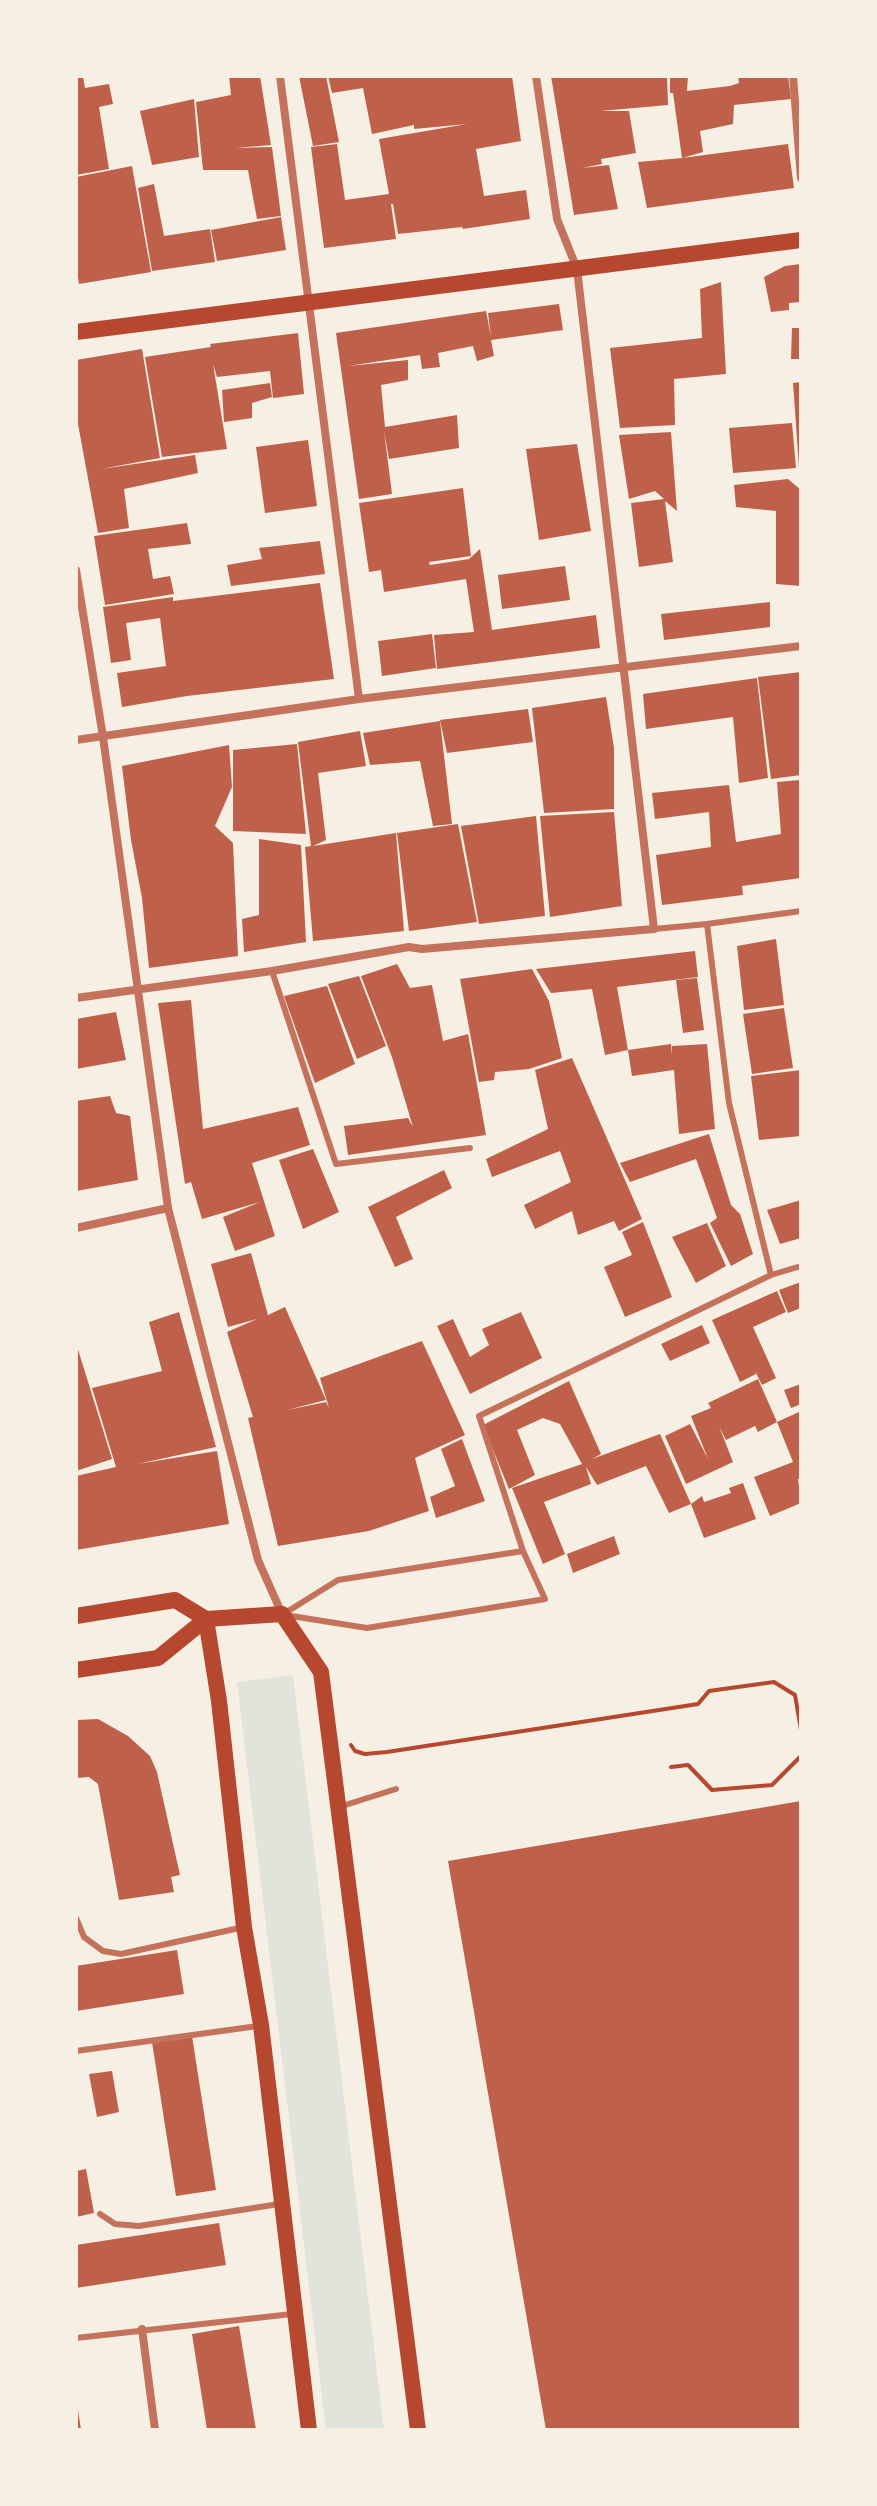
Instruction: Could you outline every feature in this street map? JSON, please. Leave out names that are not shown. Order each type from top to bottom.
[{"type":"main road","points":[[76,332],[801,240]]},
{"type":"main road","points":[[76,1616],[175,1600],[206,1619],[282,1614],[321,1672],[418,2430]]},
{"type":"main road","points":[[76,1670],[158,1658],[206,1619]]},
{"type":"main road","points":[[206,1619],[219,1701],[244,1927],[261,2025],[309,2430]]},
{"type":"street","points":[[280,76],[359,699]]},
{"type":"street","points":[[76,998],[272,971],[409,947],[422,949],[654,929],[626,668],[577,269],[557,219],[536,76]]},
{"type":"street","points":[[793,76],[801,178]]},
{"type":"street","points":[[76,570],[103,737],[168,1208],[258,1560],[282,1614]]},
{"type":"street","points":[[76,740],[359,699],[801,646]]},
{"type":"street","points":[[76,1228],[168,1208]]},
{"type":"street","points":[[142,2329],[155,2430]]},
{"type":"lane","points":[[654,929],[801,911]]},
{"type":"lane","points":[[707,924],[729,1103],[771,1275]]},
{"type":"lane","points":[[272,971],[336,1164],[470,1148]]},
{"type":"lane","points":[[282,1614],[367,1628],[545,1599],[523,1551],[479,1416],[771,1275],[801,1266]]},
{"type":"lane","points":[[282,1614],[338,1580],[523,1551]]},
{"type":"lane","points":[[339,1807],[396,1789]]},
{"type":"lane","points":[[76,1918],[84,1937],[103,1951],[121,1954],[244,1927]]},
{"type":"lane","points":[[76,2051],[261,2025]]},
{"type":"lane","points":[[100,2214],[115,2224],[139,2226],[283,2204]]},
{"type":"lane","points":[[76,2338],[296,2314]]},
{"type":"path","points":[[347,1741],[355,1751],[365,1754],[387,1752],[698,1704],[709,1691],[774,1682],[795,1695],[801,1730]]},
{"type":"path","points":[[671,1767],[688,1765],[712,1790],[727,1789],[772,1785],[801,1756]]},
{"type":"shaded area","points":[[293,1675],[384,2430],[326,2430],[237,1682]]},
{"type":"building","points":[[76,76],[83,76],[85,88],[109,84],[113,104],[99,107],[109,169],[76,175]]},
{"type":"building","points":[[229,76],[260,76],[271,145],[235,148],[272,147],[281,216],[257,219],[248,170],[203,170],[196,102],[231,95]]},
{"type":"building","points":[[299,76],[326,76],[339,142],[313,146]]},
{"type":"building","points":[[328,76],[512,76],[521,141],[476,149],[484,196],[526,190],[530,219],[398,234],[391,204],[396,239],[324,248],[311,147],[337,144],[345,200],[389,194],[379,139],[467,124],[414,129],[414,125],[372,134],[363,88],[332,93]]},
{"type":"building","points":[[551,76],[667,76],[668,105],[601,111],[629,111],[636,153],[601,159],[602,164],[582,168],[609,165],[618,209],[574,215]]},
{"type":"building","points":[[670,76],[688,76],[687,91],[730,86],[739,83],[738,76],[788,76],[791,99],[734,105],[733,124],[700,131],[703,152],[682,158],[673,93],[670,93]]},
{"type":"building","points":[[194,99],[199,157],[152,165],[140,111]]},
{"type":"building","points":[[788,144],[794,188],[647,208],[638,162]]},
{"type":"building","points":[[132,166],[151,272],[79,284],[76,264],[76,177]]},
{"type":"building","points":[[154,184],[164,236],[210,229],[215,262],[152,271],[138,188]]},
{"type":"building","points":[[281,217],[286,250],[217,261],[211,230]]},
{"type":"building","points":[[801,264],[801,302],[789,303],[789,310],[771,312],[764,277],[785,266]]},
{"type":"building","points":[[721,282],[726,374],[674,379],[675,425],[620,428],[610,348],[702,338],[700,289]]},
{"type":"building","points":[[559,304],[563,330],[491,340],[494,356],[477,361],[473,346],[438,353],[440,367],[422,369],[420,355],[348,366],[408,360],[408,380],[381,385],[385,427],[457,415],[459,448],[389,459],[384,431],[392,494],[359,499],[336,333],[486,311],[491,337],[488,313]]},
{"type":"building","points":[[792,328],[801,328],[801,359],[791,359]]},
{"type":"building","points":[[298,333],[304,394],[273,398],[270,371],[217,377],[213,364],[227,449],[162,457],[145,357],[211,347],[210,344]]},
{"type":"building","points":[[142,349],[160,458],[101,469],[195,455],[198,473],[124,489],[129,528],[98,533],[76,413],[76,360]]},
{"type":"building","points":[[801,382],[801,467],[799,467],[793,383]]},
{"type":"building","points":[[270,383],[272,397],[252,403],[252,418],[224,422],[222,390]]},
{"type":"building","points":[[792,423],[796,468],[733,473],[729,428]]},
{"type":"building","points":[[671,432],[677,511],[665,501],[673,562],[639,567],[631,503],[664,499],[655,491],[629,499],[619,435]]},
{"type":"building","points":[[308,440],[317,506],[265,513],[256,447]]},
{"type":"building","points":[[577,444],[591,531],[539,540],[526,449]]},
{"type":"building","points":[[788,479],[801,490],[801,586],[776,584],[776,511],[736,507],[734,485]]},
{"type":"building","points":[[463,488],[471,556],[429,562],[430,565],[469,559],[480,549],[492,630],[596,615],[600,648],[437,669],[434,635],[474,632],[466,579],[384,592],[381,570],[369,572],[359,503]]},
{"type":"building","points":[[187,523],[191,544],[148,549],[153,579],[170,576],[174,594],[105,605],[94,536]]},
{"type":"building","points":[[320,541],[325,574],[231,586],[227,565],[262,559],[259,548]]},
{"type":"building","points":[[565,566],[570,600],[502,609],[498,575]]},
{"type":"building","points":[[320,583],[334,679],[122,707],[117,673],[166,666],[160,618],[126,623],[131,660],[111,663],[103,607]]},
{"type":"building","points":[[770,602],[770,627],[664,640],[661,614]]},
{"type":"building","points":[[432,634],[436,668],[382,676],[378,641]]},
{"type":"building","points":[[801,672],[801,775],[771,779],[758,677]]},
{"type":"building","points":[[757,678],[768,778],[739,783],[733,717],[646,729],[643,694]]},
{"type":"building","points":[[606,697],[614,748],[614,809],[544,813],[532,708]]},
{"type":"building","points":[[528,709],[533,742],[447,753],[440,720]]},
{"type":"building","points":[[440,721],[452,824],[433,826],[420,761],[370,765],[363,733]]},
{"type":"building","points":[[360,731],[366,766],[318,773],[326,840],[313,846],[396,833],[404,931],[313,941],[305,847],[311,846],[298,742]]},
{"type":"building","points":[[297,744],[306,834],[233,831],[233,750]]},
{"type":"building","points":[[229,745],[232,787],[215,826],[233,843],[238,956],[149,968],[122,766]]},
{"type":"building","points":[[800,780],[801,878],[742,886],[743,895],[662,905],[656,855],[711,847],[709,812],[655,819],[652,793],[729,785],[736,842],[781,834],[777,782]]},
{"type":"building","points":[[614,812],[622,906],[550,917],[540,816]]},
{"type":"building","points":[[536,816],[545,916],[479,924],[461,826]]},
{"type":"building","points":[[458,824],[477,922],[409,931],[397,833]]},
{"type":"building","points":[[259,839],[301,845],[306,942],[244,952],[242,919],[259,915]]},
{"type":"building","points":[[776,939],[784,1005],[744,1010],[737,946]]},
{"type":"building","points":[[695,951],[698,977],[617,987],[628,1050],[605,1055],[592,989],[551,993],[536,969]]},
{"type":"building","points":[[397,964],[410,988],[432,985],[443,1041],[468,1034],[486,1135],[348,1155],[344,1126],[408,1118],[413,1127],[392,1057],[361,976]]},
{"type":"building","points":[[532,969],[549,1001],[562,1058],[529,1069],[495,1072],[494,1080],[479,1082],[460,979]]},
{"type":"building","points":[[359,976],[386,1046],[357,1059],[328,984]]},
{"type":"building","points":[[697,978],[704,1030],[683,1033],[676,980]]},
{"type":"building","points":[[327,986],[355,1064],[315,1083],[284,996]]},
{"type":"building","points":[[191,1000],[203,1129],[298,1107],[310,1145],[252,1163],[275,1236],[235,1251],[223,1217],[260,1202],[202,1219],[191,1182],[185,1184],[158,1003]]},
{"type":"building","points":[[784,1008],[793,1068],[752,1074],[743,1014]]},
{"type":"building","points":[[116,1012],[126,1060],[76,1069],[76,1019]]},
{"type":"building","points":[[671,1044],[672,1055],[672,1046],[707,1044],[715,1129],[679,1134],[674,1070],[632,1076],[628,1050]]},
{"type":"building","points":[[572,1058],[642,1219],[619,1231],[614,1221],[578,1235],[572,1211],[535,1229],[524,1205],[571,1182],[560,1151],[492,1177],[486,1159],[548,1129],[535,1070]]},
{"type":"building","points":[[801,1070],[801,1136],[759,1140],[751,1076]]},
{"type":"building","points":[[110,1096],[116,1113],[130,1116],[138,1180],[76,1191],[76,1101]]},
{"type":"building","points":[[709,1134],[731,1205],[740,1214],[753,1254],[731,1266],[710,1223],[717,1218],[696,1159],[630,1182],[620,1163]]},
{"type":"building","points":[[313,1149],[339,1212],[303,1229],[279,1160]]},
{"type":"building","points":[[444,1170],[452,1188],[396,1217],[413,1259],[395,1267],[368,1207]]},
{"type":"building","points":[[801,1200],[801,1238],[780,1244],[767,1210]]},
{"type":"building","points":[[643,1222],[672,1297],[625,1317],[604,1267],[632,1255],[622,1232]]},
{"type":"building","points":[[707,1223],[726,1266],[696,1283],[672,1237]]},
{"type":"building","points":[[251,1253],[268,1315],[285,1307],[326,1400],[287,1410],[326,1402],[329,1408],[320,1378],[422,1341],[465,1435],[415,1458],[429,1511],[369,1531],[278,1546],[248,1418],[253,1417],[227,1332],[257,1319],[228,1327],[211,1264]]},
{"type":"building","points":[[801,1282],[801,1308],[788,1313],[779,1290]]},
{"type":"building","points":[[777,1291],[786,1312],[753,1327],[776,1378],[762,1385],[755,1371],[756,1374],[740,1382],[712,1320]]},
{"type":"building","points":[[179,1312],[216,1447],[137,1464],[217,1451],[229,1524],[76,1550],[76,1476],[116,1467],[92,1388],[162,1371],[149,1322]]},
{"type":"building","points":[[521,1312],[542,1358],[470,1394],[437,1326],[453,1319],[470,1357],[489,1345],[482,1329]]},
{"type":"building","points":[[702,1325],[710,1343],[670,1361],[661,1344]]},
{"type":"building","points":[[76,1343],[112,1459],[76,1471]]},
{"type":"building","points":[[758,1379],[777,1422],[758,1432],[755,1426],[726,1440],[719,1426],[733,1462],[686,1484],[665,1436],[690,1424],[708,1459],[691,1416],[711,1408],[708,1403]]},
{"type":"building","points":[[569,1381],[601,1454],[592,1459],[660,1434],[691,1504],[669,1513],[646,1466],[597,1485],[586,1467],[591,1484],[544,1502],[565,1554],[543,1564],[512,1488],[582,1464],[560,1424],[543,1418],[517,1430],[535,1475],[509,1489],[483,1425]]},
{"type":"building","points":[[801,1384],[801,1404],[791,1408],[784,1390]]},
{"type":"building","points":[[801,1411],[801,1478],[798,1479],[801,1503],[770,1516],[754,1477],[793,1462],[777,1422]]},
{"type":"building","points":[[462,1439],[485,1501],[436,1518],[430,1497],[455,1486],[441,1449]]},
{"type":"building","points":[[743,1483],[756,1519],[704,1538],[691,1504],[702,1496],[704,1502],[731,1493],[729,1488]]},
{"type":"building","points":[[614,1536],[620,1554],[573,1573],[567,1554]]},
{"type":"building","points":[[98,1719],[128,1736],[150,1756],[157,1772],[180,1875],[171,1877],[174,1892],[119,1900],[98,1784],[89,1777],[76,1778],[76,1720]]},
{"type":"building","points":[[801,1801],[801,2430],[546,2430],[448,1861]]},
{"type":"building","points":[[177,1950],[184,1994],[76,2011],[76,1966]]},
{"type":"building","points":[[192,2036],[216,2190],[176,2196],[152,2042]]},
{"type":"building","points":[[112,2071],[119,2112],[97,2117],[89,2074]]},
{"type":"building","points":[[86,2169],[94,2213],[76,2217],[76,2171]]},
{"type":"building","points":[[219,2223],[226,2265],[76,2288],[76,2245]]},
{"type":"building","points":[[239,2326],[256,2430],[207,2430],[192,2334]]},
{"type":"building","points":[[78,2410],[81,2430],[76,2430]]}]
